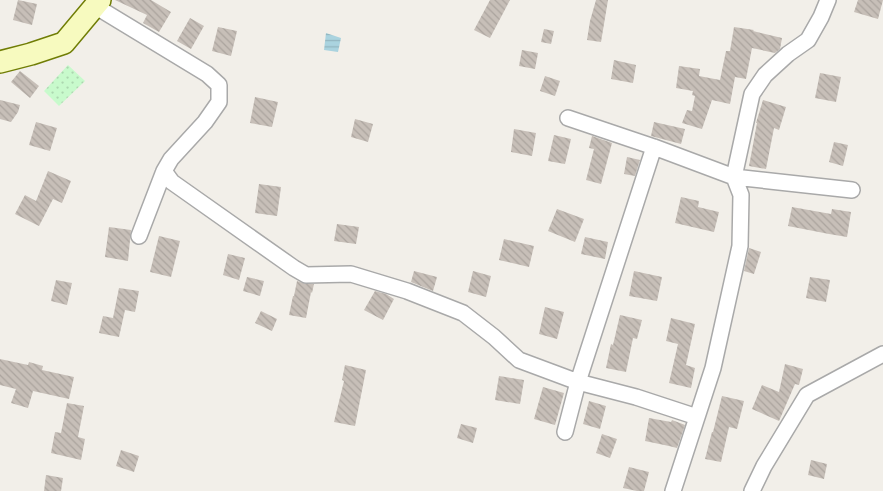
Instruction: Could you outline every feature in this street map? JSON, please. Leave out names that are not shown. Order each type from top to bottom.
[{"type":"main road","points":[[0,62],[64,43],[98,3]]},
{"type":"street","points":[[673,491],[713,368],[740,246],[741,195],[734,177],[752,94],[765,75],[788,54],[808,40],[828,0]]},
{"type":"street","points":[[98,3],[207,74],[219,85],[220,102],[205,122],[171,159],[164,170],[140,236]]},
{"type":"street","points":[[568,118],[734,177],[852,190]]},
{"type":"street","points":[[564,432],[578,382],[654,147]]},
{"type":"street","points":[[164,170],[172,182],[294,268],[306,274],[350,274],[407,291],[463,313],[494,336],[519,360],[578,382],[636,397],[698,417]]},
{"type":"street","points":[[752,491],[764,466],[807,395],[883,354]]},
{"type":"green space","points":[[68,65],[85,81],[59,106],[44,91]]},
{"type":"water","points":[[326,33],[341,38],[338,52],[324,50]]},
{"type":"building","points":[[18,0],[37,4],[32,25],[13,20]]},
{"type":"building","points":[[115,0],[151,0],[171,12],[159,32],[143,23],[147,15]]},
{"type":"building","points":[[490,0],[510,0],[490,38],[474,30]]},
{"type":"building","points":[[596,0],[608,0],[601,42],[587,40]]},
{"type":"building","points":[[858,0],[883,0],[878,19],[854,12]]},
{"type":"building","points":[[190,18],[204,26],[191,49],[177,41]]},
{"type":"building","points":[[218,27],[237,31],[231,56],[212,51]]},
{"type":"building","points":[[734,27],[754,30],[782,38],[780,49],[775,53],[752,48],[746,79],[735,77],[730,104],[712,100],[702,129],[682,123],[687,110],[692,111],[695,96],[692,95],[693,91],[676,88],[679,66],[700,69],[699,76],[720,80],[726,51],[730,51]]},
{"type":"building","points":[[544,29],[554,31],[551,44],[541,42]]},
{"type":"building","points":[[522,50],[538,53],[535,69],[519,66]]},
{"type":"building","points":[[614,60],[636,65],[633,83],[611,79]]},
{"type":"building","points":[[20,71],[39,86],[30,98],[11,82]]},
{"type":"building","points":[[820,73],[841,77],[836,102],[815,98]]},
{"type":"building","points":[[545,76],[560,81],[555,96],[540,91]]},
{"type":"building","points":[[255,97],[278,102],[272,127],[250,123]]},
{"type":"building","points":[[0,100],[20,105],[18,112],[11,122],[0,119]]},
{"type":"building","points":[[763,100],[786,107],[779,130],[774,128],[766,169],[749,166],[756,123]]},
{"type":"building","points":[[355,119],[373,124],[368,142],[351,137]]},
{"type":"building","points":[[36,122],[57,128],[50,151],[29,145]]},
{"type":"building","points":[[654,122],[685,129],[681,144],[651,136]]},
{"type":"building","points":[[514,129],[536,133],[532,156],[511,152]]},
{"type":"building","points":[[554,135],[571,139],[565,164],[548,161]]},
{"type":"building","points":[[592,136],[612,143],[601,184],[586,180],[594,149],[589,148]]},
{"type":"building","points":[[834,142],[848,145],[843,166],[829,162]]},
{"type":"building","points":[[627,157],[640,160],[635,176],[624,174]]},
{"type":"building","points":[[48,171],[71,181],[62,203],[53,199],[39,226],[15,214],[25,195],[36,201]]},
{"type":"building","points":[[259,184],[281,187],[277,216],[255,213]]},
{"type":"building","points":[[681,197],[699,201],[698,207],[719,212],[714,232],[675,223]]},
{"type":"building","points":[[792,207],[831,214],[832,209],[851,212],[847,237],[788,226]]},
{"type":"building","points":[[557,209],[584,219],[575,242],[548,231]]},
{"type":"building","points":[[337,224],[359,227],[356,244],[334,241]]},
{"type":"building","points":[[109,227],[131,230],[128,261],[105,257]]},
{"type":"building","points":[[159,236],[180,241],[171,277],[150,272]]},
{"type":"building","points":[[585,237],[608,242],[605,259],[581,254]]},
{"type":"building","points":[[504,239],[534,246],[529,267],[499,260]]},
{"type":"building","points":[[749,248],[761,252],[754,274],[744,271]]},
{"type":"building","points":[[228,254],[245,258],[239,280],[223,275]]},
{"type":"building","points":[[414,271],[437,277],[433,291],[411,282]]},
{"type":"building","points":[[473,271],[491,276],[486,297],[468,292]]},
{"type":"building","points":[[634,271],[662,277],[657,301],[629,296]]},
{"type":"building","points":[[247,277],[264,281],[260,296],[243,291]]},
{"type":"building","points":[[810,277],[830,280],[826,302],[806,298]]},
{"type":"building","points":[[56,280],[72,283],[67,305],[51,301]]},
{"type":"building","points":[[297,281],[314,284],[306,318],[289,315]]},
{"type":"building","points":[[119,288],[139,291],[135,312],[125,310],[119,337],[99,333],[103,316],[113,318]]},
{"type":"building","points":[[375,291],[386,294],[394,299],[383,320],[364,310]]},
{"type":"building","points":[[545,307],[564,312],[557,339],[539,334]]},
{"type":"building","points":[[261,311],[277,319],[272,331],[255,323]]},
{"type":"building","points":[[620,315],[642,320],[637,339],[633,338],[626,372],[606,368]]},
{"type":"building","points":[[671,318],[695,324],[686,365],[695,368],[691,388],[669,383],[678,344],[666,341]]},
{"type":"building","points":[[0,359],[28,365],[29,362],[43,366],[42,370],[74,377],[69,399],[33,391],[28,408],[11,403],[16,389],[0,385]]},
{"type":"building","points":[[785,364],[803,369],[799,385],[795,384],[779,421],[752,409],[762,385],[779,392]]},
{"type":"building","points":[[345,365],[366,370],[355,426],[334,422],[344,381],[342,380]]},
{"type":"building","points":[[499,376],[524,380],[520,404],[495,400]]},
{"type":"building","points":[[543,387],[564,393],[555,425],[534,419]]},
{"type":"building","points":[[722,396],[744,401],[737,429],[729,427],[721,462],[705,459]]},
{"type":"building","points":[[589,401],[606,406],[600,429],[583,424]]},
{"type":"building","points":[[67,403],[84,406],[78,437],[85,439],[81,460],[51,453],[55,432],[61,433]]},
{"type":"building","points":[[649,418],[671,422],[672,420],[685,425],[677,448],[645,441]]},
{"type":"building","points":[[461,424],[477,428],[473,443],[457,438]]},
{"type":"building","points":[[602,434],[617,439],[610,458],[596,453]]},
{"type":"building","points":[[121,450],[139,456],[134,472],[116,466]]},
{"type":"building","points":[[811,460],[827,464],[824,479],[808,475]]},
{"type":"building","points":[[629,467],[649,472],[644,491],[623,488]]},
{"type":"building","points":[[46,475],[63,478],[61,491],[44,491]]}]
